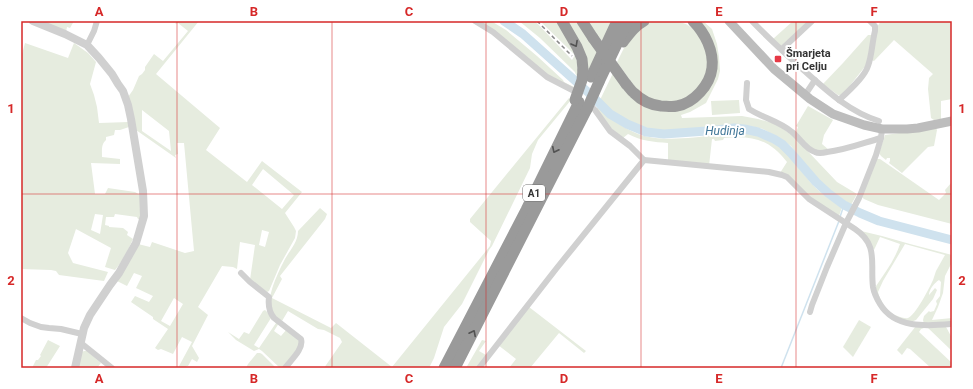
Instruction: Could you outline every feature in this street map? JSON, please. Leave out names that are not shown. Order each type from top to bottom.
[{"type":"highway","points":[[562,21],[580,53],[591,77]]},
{"type":"highway","points":[[582,21],[626,84],[634,93],[648,102],[667,106],[676,106],[690,100],[698,94],[704,87],[712,69],[710,50],[705,36],[694,21]]},
{"type":"highway","name":"A1","points":[[455,368],[580,104],[617,21]]},
{"type":"highway","name":"A1","points":[[591,77],[614,52],[628,21]]},
{"type":"highway","points":[[614,52],[631,31],[644,21]]},
{"type":"highway","points":[[685,21],[705,36]]},
{"type":"highway","name":"A1","points":[[444,368],[580,104]]},
{"type":"main road","points":[[729,21],[774,69],[821,107],[833,114],[864,125],[918,128],[952,122]]},
{"type":"main road","points":[[735,21],[803,93]]},
{"type":"street","points":[[33,21],[87,45],[112,74],[128,105],[142,190],[144,209],[143,222],[136,243],[119,273],[90,315],[81,338],[76,368]]},
{"type":"street","points":[[87,45],[97,21]]},
{"type":"street","points":[[475,21],[493,32],[547,77],[576,92],[595,110],[610,131],[630,146],[644,160],[769,172],[787,177],[809,199],[837,217],[846,220],[866,238],[872,252],[873,288],[877,300],[882,308],[896,320],[905,323],[920,325],[952,324]]},
{"type":"street","points":[[752,21],[839,100],[851,109],[881,125],[881,138],[876,155],[859,198],[846,220],[810,312]]},
{"type":"street","points":[[782,49],[812,21]]},
{"type":"street","points":[[839,100],[857,82],[868,67],[875,31],[874,26],[870,21]]},
{"type":"street","points":[[803,93],[816,80]]},
{"type":"street","points":[[747,83],[746,100],[749,109],[785,127],[815,153],[839,151],[881,138]]},
{"type":"street","points":[[479,368],[644,160]]},
{"type":"street","points":[[241,273],[269,297],[269,309],[274,318],[301,339],[302,343],[300,348],[285,368]]},
{"type":"street","points":[[21,318],[30,324],[60,329],[81,338],[112,368]]},
{"type":"shaded area","points":[[42,21],[74,21],[70,28],[67,27],[66,32]]},
{"type":"shaded area","points":[[177,21],[199,21],[156,74],[220,128],[206,150],[247,182],[262,161],[302,192],[285,213],[296,231],[295,238],[280,265],[269,291],[267,292],[250,280],[255,245],[240,242],[237,269],[222,266],[198,307],[208,315],[192,346],[199,358],[197,362],[192,359],[185,368],[178,368],[192,342],[182,337],[173,354],[161,349],[158,350],[155,348],[168,329],[131,302],[135,296],[149,302],[153,296],[136,288],[142,276],[134,273],[127,286],[117,281],[138,244],[150,247],[152,242],[185,253],[194,251],[184,143],[177,143],[178,154],[175,155],[176,158],[136,130],[128,97],[139,76],[145,70],[145,67],[154,54],[163,61],[188,31],[178,23],[175,24]],"holes":[[[142,110],[169,131],[171,151],[142,131]],[[263,169],[294,195],[282,209],[252,185]],[[262,230],[269,232],[265,247],[259,245]],[[174,298],[183,304],[170,326],[161,321]]]},
{"type":"shaded area","points":[[478,21],[491,21],[506,30],[537,56],[564,82],[576,88],[575,91],[553,79]]},
{"type":"shaded area","points":[[519,21],[535,21],[572,60],[575,55],[540,21],[559,21],[575,48],[579,78],[575,72],[540,38]]},
{"type":"shaded area","points":[[565,21],[578,21],[598,52],[589,69],[588,69]]},
{"type":"shaded area","points":[[586,21],[612,21],[603,42]]},
{"type":"shaded area","points":[[654,21],[676,21],[686,24],[695,30],[704,44],[709,67],[701,85],[688,97],[675,102],[650,99],[637,90],[617,62],[626,44],[647,23]]},
{"type":"shaded area","points":[[698,21],[705,21],[704,22],[712,29],[717,44],[720,71],[718,79],[706,103],[681,115],[682,118],[742,116],[776,124],[793,136],[837,182],[857,194],[851,205],[818,181],[791,146],[763,129],[735,125],[679,131],[655,130],[639,127],[630,123],[612,112],[600,100],[613,73],[667,110],[713,80]]},
{"type":"shaded area","points":[[793,21],[809,21],[781,46],[773,39]]},
{"type":"shaded area","points":[[881,21],[952,21],[952,99],[941,101],[941,119],[934,120],[931,118],[928,89],[929,78],[933,74],[894,40],[874,61],[871,60],[877,27]]},
{"type":"shaded area","points":[[868,35],[872,35],[867,64],[848,88],[841,95],[838,95],[823,84]]},
{"type":"shaded area","points":[[25,43],[68,58],[74,43],[88,53],[96,62],[90,84],[97,107],[99,123],[129,122],[129,127],[115,130],[114,135],[106,137],[102,150],[102,157],[120,159],[120,164],[91,163],[95,194],[105,194],[108,188],[135,192],[140,195],[141,220],[137,217],[115,214],[114,217],[106,217],[105,225],[109,227],[123,228],[128,232],[127,235],[133,239],[123,259],[115,270],[105,267],[111,248],[76,229],[68,253],[73,263],[108,272],[104,281],[59,275],[56,271],[51,270],[21,269],[21,58]],"holes":[[[95,214],[103,215],[100,234],[91,230]]]},
{"type":"shaded area","points":[[569,98],[571,100],[538,140],[532,154],[530,168],[462,304],[444,327],[434,358],[429,368],[324,368],[342,342],[340,338],[324,330],[318,329],[288,311],[282,321],[273,313],[271,310],[270,298],[280,270],[295,242],[298,231],[320,208],[327,214],[325,219],[280,276],[282,279],[272,298],[331,328],[336,323],[392,367],[490,246],[491,241],[470,222],[470,219]]},
{"type":"shaded area","points":[[739,100],[740,113],[712,115],[711,101]]},
{"type":"shaded area","points":[[808,106],[833,120],[824,135],[822,144],[829,150],[818,151],[810,147],[796,133],[798,127],[796,126]]},
{"type":"shaded area","points":[[598,107],[612,119],[632,132],[656,138],[676,139],[738,133],[756,135],[771,141],[779,146],[791,158],[816,188],[842,207],[839,216],[813,200],[780,173],[787,162],[774,148],[759,140],[743,137],[724,138],[723,140],[715,141],[712,139],[709,166],[668,161],[668,143],[643,140],[628,134],[623,138],[611,128],[596,109]]},
{"type":"shaded area","points":[[936,128],[937,130],[934,146],[928,147],[902,173],[889,163],[890,158],[887,158],[886,160],[879,153],[885,135]]},
{"type":"shaded area","points":[[877,159],[880,159],[939,200],[946,193],[945,190],[952,182],[952,224],[878,205],[864,199],[861,196]]},
{"type":"shaded area","points":[[861,231],[952,255],[952,262],[945,276],[943,293],[932,320],[952,318],[952,322],[924,324],[924,316],[929,311],[934,311],[937,304],[936,301],[940,296],[941,282],[939,280],[930,291],[929,295],[935,288],[937,290],[933,299],[916,320],[911,322],[902,320],[885,310],[874,289],[892,261],[900,244],[880,237],[874,250]],"holes":[[[905,244],[945,255],[936,271],[926,295],[911,316],[908,318],[903,318],[888,310],[882,302],[878,292]]]},
{"type":"shaded area","points":[[529,307],[586,351],[584,353],[559,333],[530,368],[509,368],[516,359],[498,345]]},
{"type":"shaded area","points":[[265,310],[279,323],[274,331],[281,336],[287,329],[298,337],[300,345],[283,368],[280,368],[259,349],[254,351],[236,340],[228,332],[239,339],[244,332],[249,334]],"holes":[[[271,318],[276,323],[259,348],[254,345]]]},
{"type":"shaded area","points":[[859,320],[871,327],[853,357],[843,347]]},
{"type":"shaded area","points":[[945,325],[952,338],[952,351],[927,327],[921,329],[919,332],[952,363],[952,368],[931,368],[910,349],[907,348],[902,355],[897,350],[916,326]]},
{"type":"shaded area","points":[[48,340],[60,346],[46,368],[32,368],[36,360],[38,360],[41,356],[40,355]]},
{"type":"shaded area","points":[[482,340],[486,341],[479,351],[486,355],[476,368],[466,368]]},
{"type":"shaded area","points":[[87,351],[101,363],[97,368],[78,368],[82,352]]},
{"type":"shaded area","points":[[257,353],[262,354],[276,368],[246,368]]},
{"type":"waterway","name":"Hudinja","points":[[504,21],[523,34],[610,114],[627,124],[646,132],[664,134],[734,128],[758,132],[782,144],[816,182],[844,205],[879,221],[952,240]]},
{"type":"waterway","points":[[840,217],[844,205]]},
{"type":"waterway","points":[[781,368],[839,221]]},
{"type":"railway","points":[[537,21],[572,56]]},
{"type":"place","name":"Šmarjeta pri Celju","points":[[778,59]]}]
